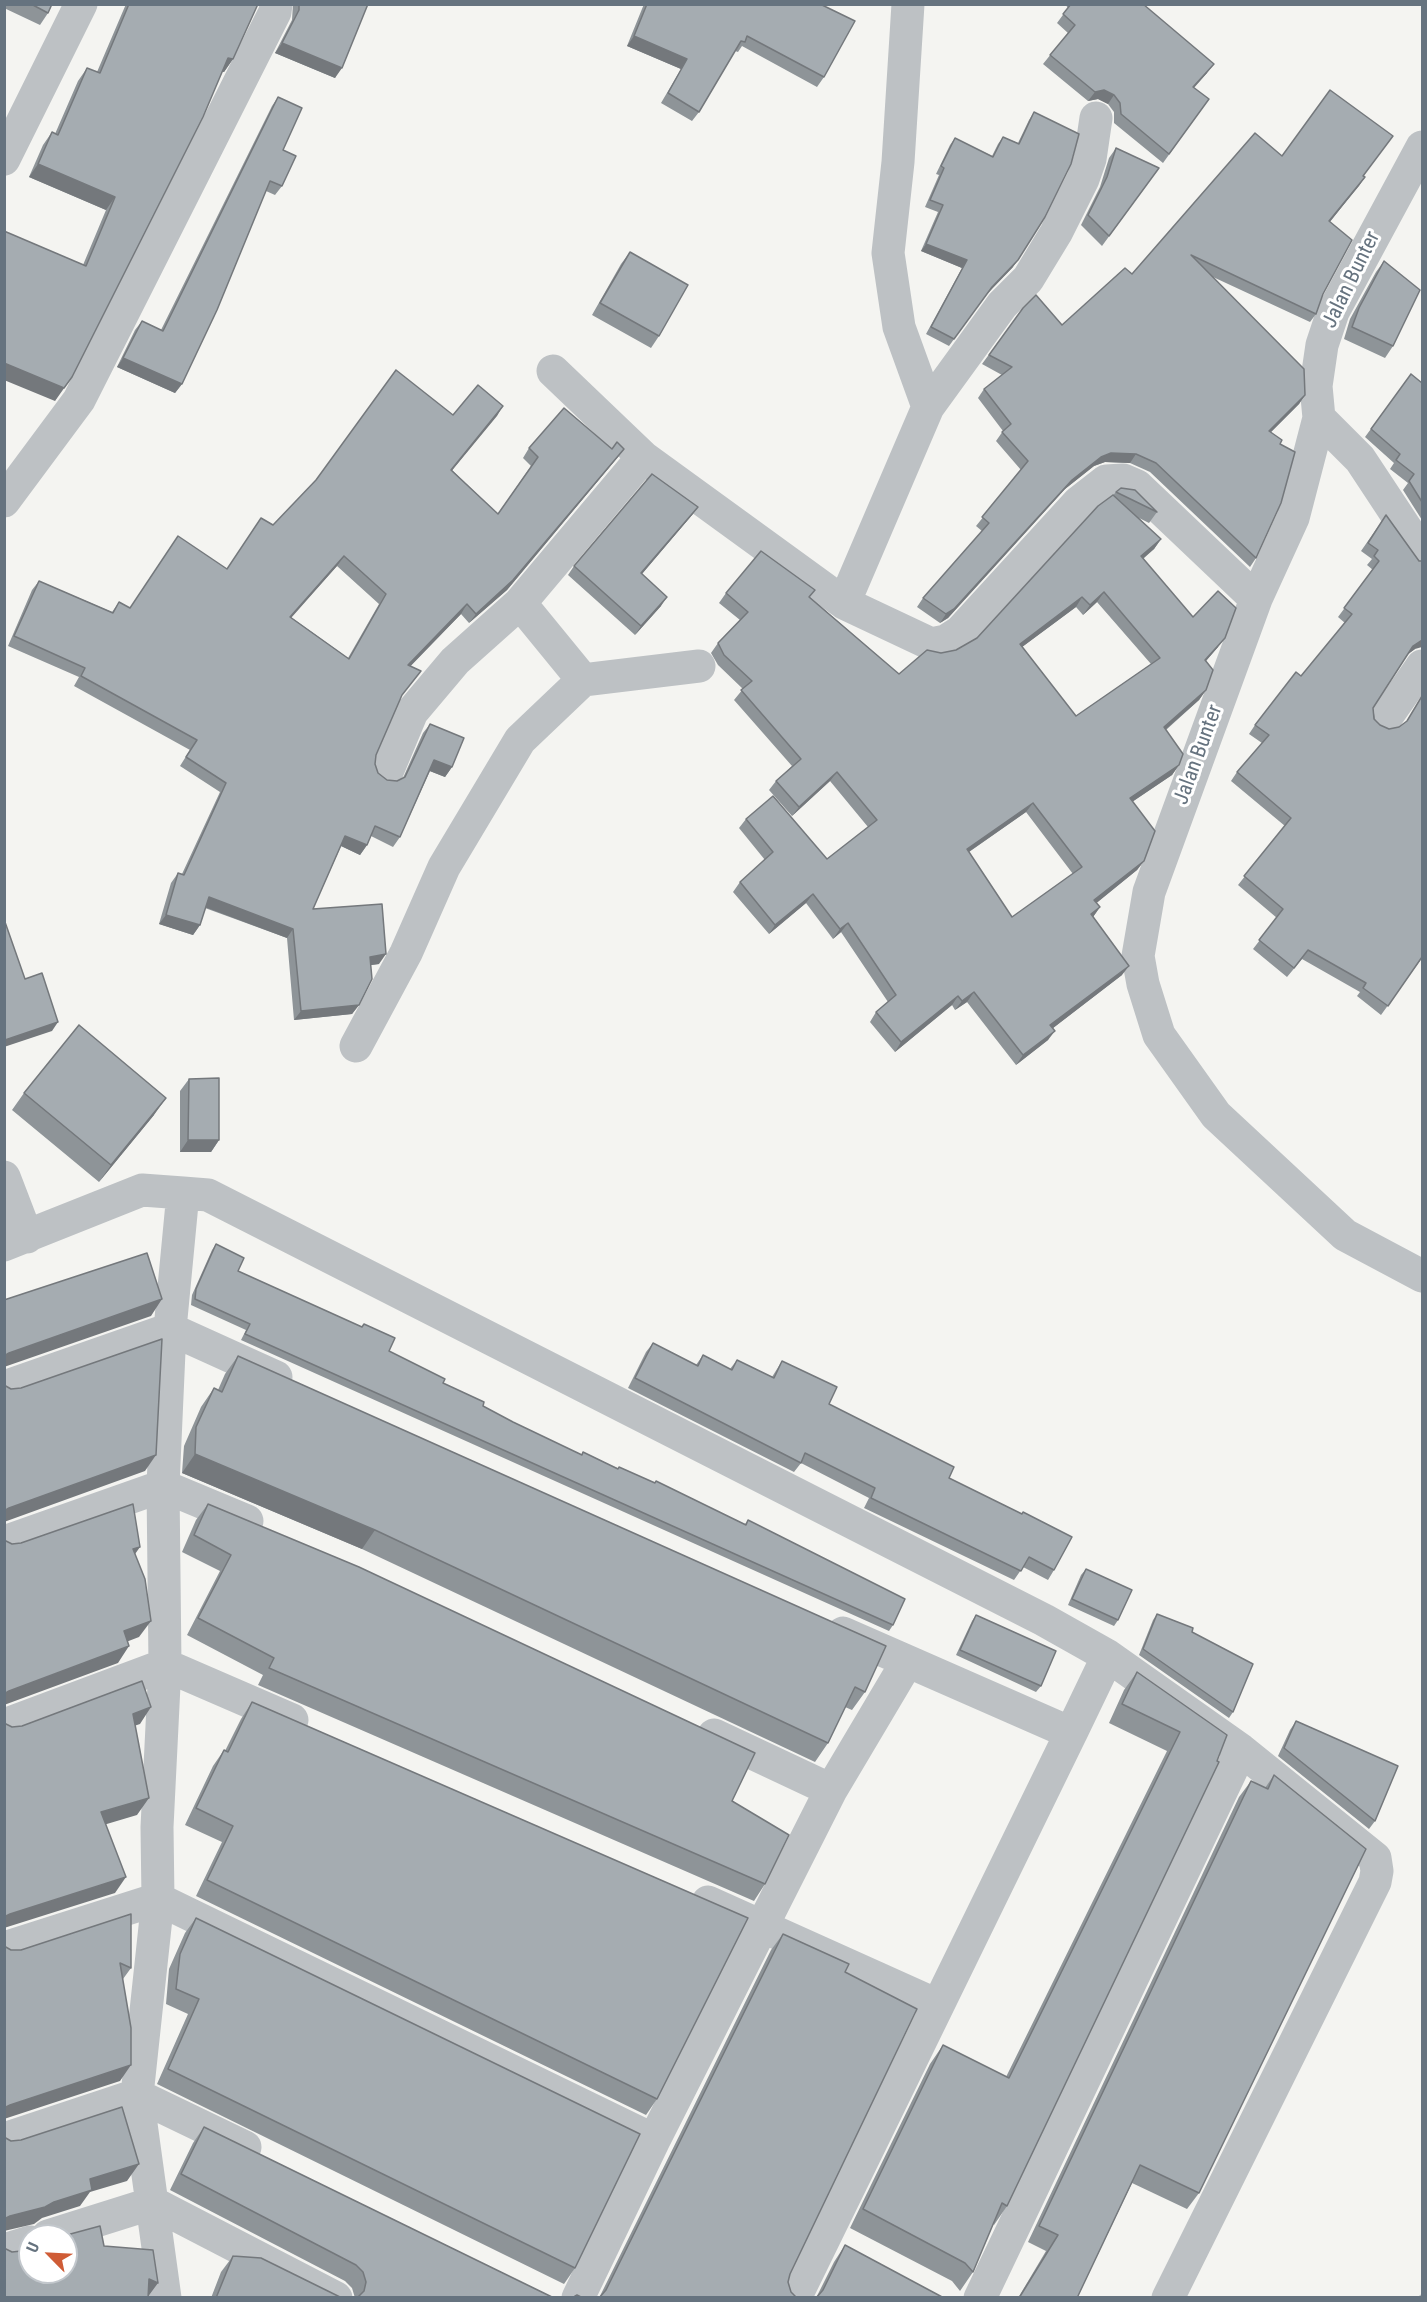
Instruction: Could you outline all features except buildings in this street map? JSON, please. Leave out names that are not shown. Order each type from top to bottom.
[{"type":"street","points":[[4,159],[81,4]]},
{"type":"street","points":[[4,501],[79,400],[275,12],[276,4]]},
{"type":"street","points":[[908,4],[898,162],[888,253],[899,327],[928,407]]},
{"type":"street","points":[[844,603],[928,407],[1002,305],[1028,279],[1040,262],[1083,179],[1090,159],[1096,118]]},
{"type":"street","name":"Jalan Bunter","points":[[1422,147],[1333,312],[1322,345],[1316,386],[1319,418],[1293,518],[1256,599],[1149,892],[1138,956],[1143,984],[1159,1035],[1216,1115],[1345,1235],[1422,1276]]},
{"type":"street","points":[[553,371],[643,457],[844,603],[931,644],[946,641],[960,632],[1092,491],[1106,480],[1123,480],[1137,486],[1256,599]]},
{"type":"street","points":[[1319,418],[1360,459],[1422,553]]},
{"type":"street","points":[[387,772],[412,712],[455,661],[520,603],[643,457]]},
{"type":"street","points":[[520,603],[583,680]]},
{"type":"street","points":[[356,1046],[406,953],[444,867],[520,740],[583,680],[699,666]]},
{"type":"street","points":[[1385,719],[1422,666]]},
{"type":"street","points":[[4,1177],[16,1241],[142,1190],[208,1195],[1034,1614],[1108,1656],[1240,1750],[1375,1858],[1377,1871],[1375,1882],[1168,2298]]},
{"type":"street","points":[[165,2298],[137,2095],[158,1899],[157,1827],[165,1665],[163,1486],[170,1329],[183,1193]]},
{"type":"street","points":[[4,1388],[170,1329],[300,1388]]},
{"type":"street","points":[[4,1542],[163,1486],[270,1531]]},
{"type":"street","points":[[821,1623],[1071,1733]]},
{"type":"street","points":[[795,2298],[1108,1656]]},
{"type":"street","points":[[578,2298],[654,2140],[831,1790],[907,1662]]},
{"type":"street","points":[[4,1725],[165,1665],[318,1731]]},
{"type":"street","points":[[690,1724],[831,1790]]},
{"type":"street","points":[[980,2298],[1240,1750]]},
{"type":"street","points":[[676,1888],[938,2005]]},
{"type":"street","points":[[4,1948],[158,1899],[654,2140]]},
{"type":"street","points":[[4,2139],[137,2095],[276,2163]]},
{"type":"street","points":[[78,2227],[153,2204],[336,2298]]},
{"type":"street","points":[[825,2236],[854,2251]]}]
